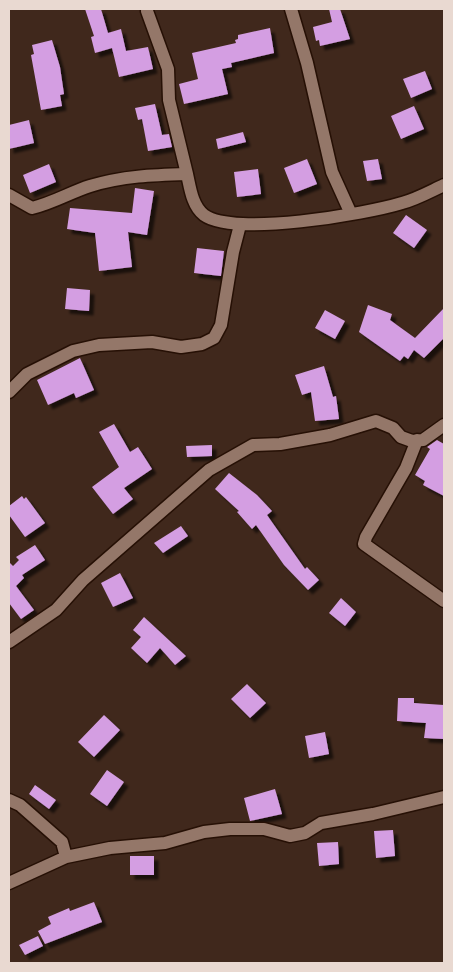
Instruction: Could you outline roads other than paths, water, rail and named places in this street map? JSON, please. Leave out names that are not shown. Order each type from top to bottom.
[{"type":"street","points":[[291,9],[307,62],[332,172],[350,214]]},
{"type":"street","points":[[147,11],[168,69],[170,100],[187,174],[197,208],[206,216],[240,225],[297,222],[404,203],[444,185]]},
{"type":"street","points":[[9,195],[32,208],[45,205],[60,196],[118,178],[187,174]]},
{"type":"street","points":[[9,392],[27,374],[73,351],[99,345],[152,342],[181,346],[202,344],[214,338],[221,325],[233,252],[240,225]]},
{"type":"street","points":[[9,642],[56,610],[83,580],[208,470],[253,445],[280,444],[330,435],[376,421],[393,428],[401,437],[423,440],[444,425]]},
{"type":"street","points":[[417,440],[406,468],[366,536],[364,544],[444,601]]},
{"type":"street","points":[[9,883],[66,857],[110,848],[165,843],[204,832],[230,829],[264,829],[290,836],[306,834],[321,823],[373,814],[444,797]]},
{"type":"street","points":[[9,800],[20,805],[62,842],[66,857]]}]
